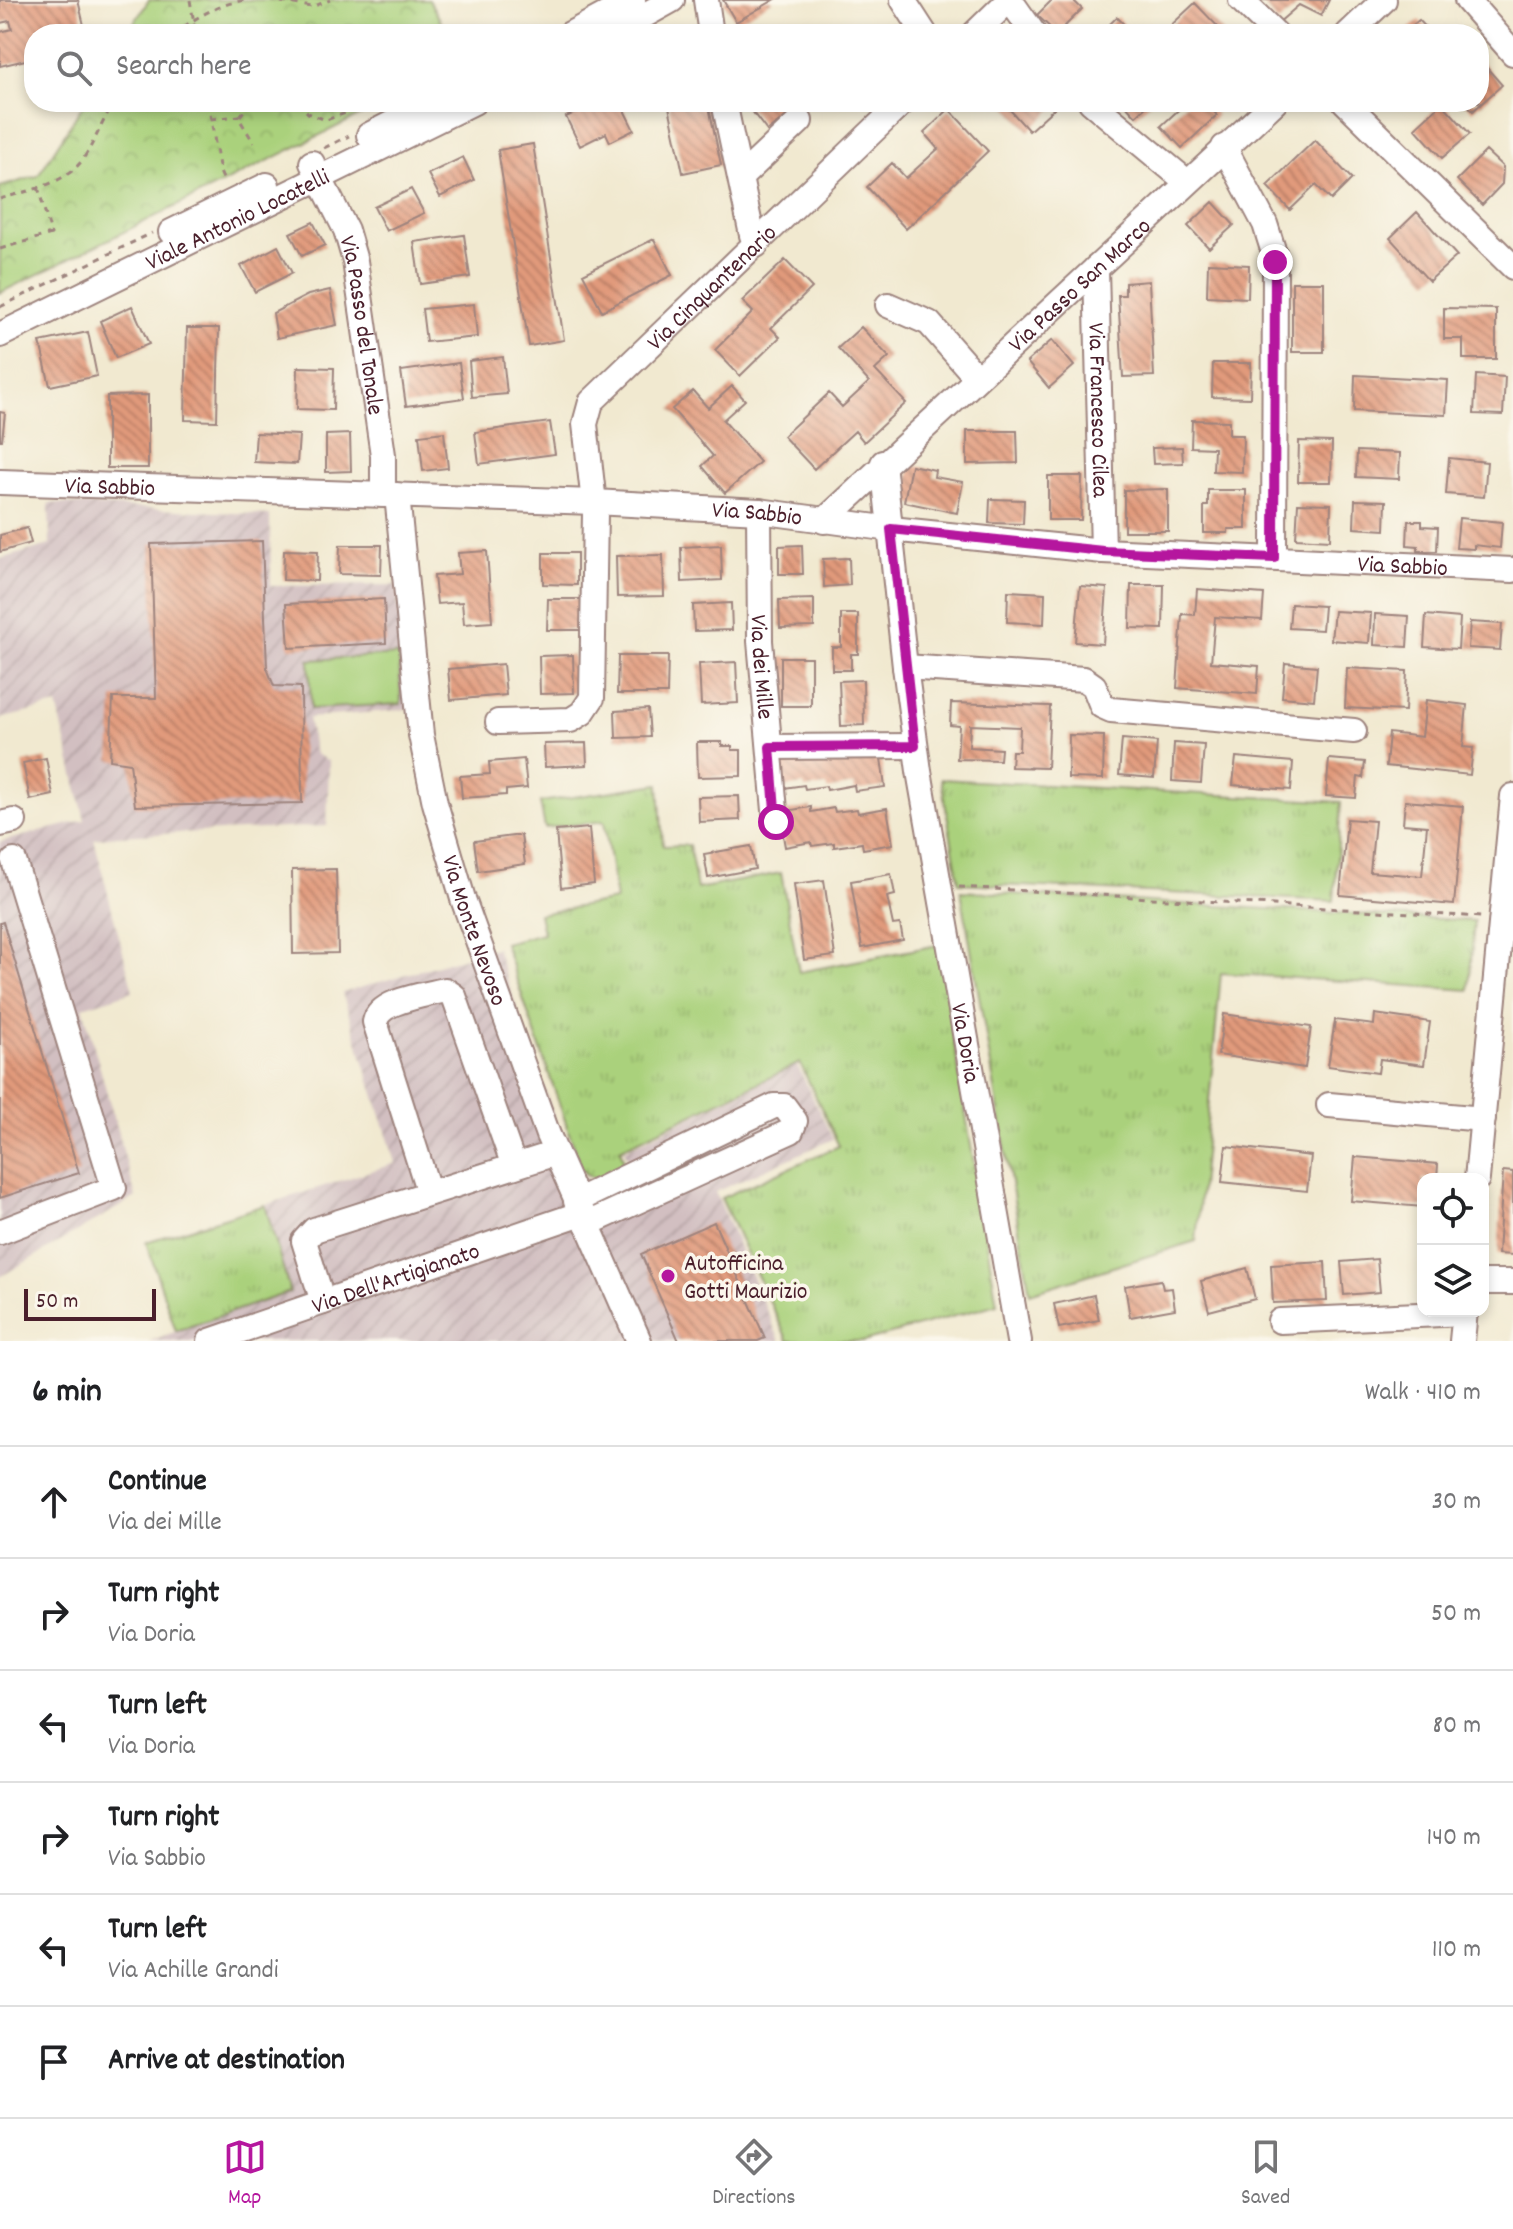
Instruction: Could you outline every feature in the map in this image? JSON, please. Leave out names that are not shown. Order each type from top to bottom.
[{"type":"street","points":[[589,24],[633,0]]},
{"type":"street","points":[[629,24],[672,0]]},
{"type":"street","points":[[706,0],[710,24]]},
{"type":"street","points":[[903,0],[919,24]]},
{"type":"street","points":[[985,24],[1010,0],[1027,24]]},
{"type":"street","points":[[1241,0],[1266,24]]},
{"type":"street","points":[[1359,24],[1384,0]]},
{"type":"street","points":[[1467,0],[1488,24]]},
{"type":"street","points":[[1489,25],[1513,53]]},
{"type":"street","name":"Viale Antonio Locatelli","points":[[0,335],[316,170],[417,112]]},
{"type":"street","name":"Viale Antonio Locatelli","points":[[0,317],[316,170],[451,112]]},
{"type":"street","points":[[726,112],[756,245]]},
{"type":"street","name":"Via Cinquantenario","points":[[498,722],[571,720],[589,704],[593,688],[594,502],[585,424],[591,402],[893,112]]},
{"type":"street","points":[[1103,112],[1187,182]]},
{"type":"street","name":"Via Passo San Marco","points":[[824,521],[1264,112]]},
{"type":"street","points":[[1355,112],[1513,267]]},
{"type":"street","points":[[741,177],[800,121]]},
{"type":"street","points":[[1224,147],[1268,230],[1275,256],[1274,558]]},
{"type":"street","name":"Via Passo del Tonale","points":[[316,170],[348,235],[355,261],[390,495]]},
{"type":"street","name":"Via Francesco Cilea","points":[[1096,268],[1103,551]]},
{"type":"street","points":[[888,305],[929,323],[977,378]]},
{"type":"street","points":[[883,463],[891,529]]},
{"type":"street","name":"Via Sabbio","points":[[0,482],[594,502],[759,511],[891,529],[1103,551],[1513,570]]},
{"type":"street","name":"Via Monte Nevoso","points":[[390,495],[431,790],[463,899],[556,1153],[639,1341]]},
{"type":"street","name":"Via dei Mille","points":[[759,511],[759,627],[776,822]]},
{"type":"street","name":"Via Doria","points":[[891,529],[915,746],[1019,1341]]},
{"type":"street","points":[[905,667],[1084,679],[1094,686],[1099,702],[1111,710],[1354,731]]},
{"type":"street","points":[[770,747],[915,746]]},
{"type":"street","points":[[1478,1173],[1505,968],[1501,918],[1513,796]]},
{"type":"street","points":[[0,1232],[114,1188],[14,861]]},
{"type":"street","points":[[429,1193],[375,1022],[376,1016],[386,1006],[445,990],[454,996],[514,1166]]},
{"type":"street","points":[[1329,1105],[1483,1119]]},
{"type":"street","points":[[774,1106],[784,1106],[795,1121],[791,1131],[581,1213],[774,1106]]},
{"type":"street","points":[[323,1302],[304,1241],[314,1230],[556,1153]]},
{"type":"street","name":"Via Dell'Artigianato","points":[[210,1341],[581,1213]]},
{"type":"street","points":[[1489,1282],[1513,1282]]},
{"type":"street","points":[[1280,1321],[1417,1314]]},
{"type":"street","points":[[1462,1341],[1464,1317]]},
{"type":"path","points":[[190,0],[195,24]]},
{"type":"path","points":[[187,24],[228,3],[246,0]]},
{"type":"path","points":[[269,0],[312,7],[330,0]]},
{"type":"path","points":[[0,199],[58,179],[80,162],[108,112]]},
{"type":"path","points":[[210,112],[220,172],[230,194]]},
{"type":"path","points":[[211,119],[240,116],[243,112]]},
{"type":"path","points":[[307,112],[326,120],[347,112]]},
{"type":"path","points":[[240,116],[254,143]]},
{"type":"path","points":[[0,249],[51,234],[38,187]]},
{"type":"path","points":[[939,886],[1501,918]]},
{"type":"shaded area","points":[[49,503],[270,515],[271,586],[396,585],[410,709],[308,718],[315,754],[329,761],[327,826],[94,839],[133,991],[83,1007],[136,1197],[0,1277],[0,842],[85,820],[57,705],[0,719],[0,559],[50,545]]},
{"type":"shaded area","points":[[496,948],[557,1125],[578,1173],[592,1183],[631,1168],[624,1150],[797,1065],[833,1139],[715,1192],[780,1341],[149,1341],[289,1292],[265,1205],[396,1163],[342,993]]},
{"type":"green space","points":[[149,0],[429,0],[442,24],[133,24]]},
{"type":"green space","points":[[79,112],[367,112],[0,293],[0,187],[38,176]]},
{"type":"green space","points":[[399,655],[401,704],[311,709],[309,660]]},
{"type":"green space","points":[[941,779],[1341,802],[1334,901],[959,883]]},
{"type":"green space","points":[[659,784],[663,846],[689,845],[697,889],[781,873],[799,972],[938,945],[997,1304],[866,1341],[788,1341],[721,1198],[839,1146],[800,1063],[620,1149],[625,1165],[608,1174],[597,1178],[582,1170],[504,943],[543,933],[539,914],[616,900],[604,821],[545,828],[540,802]]},
{"type":"green space","points":[[961,891],[1474,921],[1469,990],[1221,973],[1196,1241],[1030,1293]]},
{"type":"green space","points":[[265,1205],[290,1292],[176,1331],[146,1242]]},
{"type":"building","points":[[0,0],[78,0],[84,24],[24,24],[24,60],[0,66],[0,32],[12,29],[10,21],[0,23]]},
{"type":"building","points":[[723,0],[774,0],[736,22]]},
{"type":"building","points":[[1052,0],[1073,0],[1082,9],[1067,24],[1046,24],[1037,15]]},
{"type":"building","points":[[1261,0],[1329,0],[1321,16],[1299,5],[1278,23]]},
{"type":"building","points":[[1195,3],[1215,24],[1172,24]]},
{"type":"building","points":[[1117,17],[1124,24],[1110,24]]},
{"type":"building","points":[[1489,70],[1502,85],[1489,97]]},
{"type":"building","points":[[577,112],[625,112],[634,130],[610,142],[606,133],[580,146],[566,117]]},
{"type":"building","points":[[670,112],[710,112],[721,165],[683,173]]},
{"type":"building","points":[[753,112],[787,112],[789,115],[767,131]]},
{"type":"building","points":[[946,112],[952,112],[988,151],[906,229],[867,187],[892,163],[906,178],[938,149],[924,133]]},
{"type":"building","points":[[1012,112],[1050,112],[1029,131]]},
{"type":"building","points":[[1176,112],[1214,112],[1217,115],[1182,148],[1161,126]]},
{"type":"building","points":[[1432,112],[1450,112],[1470,134],[1442,158],[1415,128]]},
{"type":"building","points":[[1315,140],[1352,179],[1331,200],[1316,185],[1290,210],[1267,186]]},
{"type":"building","points":[[533,144],[564,340],[529,346],[498,150]]},
{"type":"building","points":[[1486,151],[1503,167],[1502,184],[1482,205],[1457,180]]},
{"type":"building","points":[[463,157],[474,180],[440,197],[428,174]]},
{"type":"building","points":[[411,189],[424,213],[386,231],[374,207]]},
{"type":"building","points":[[1213,202],[1234,225],[1209,248],[1188,226]]},
{"type":"building","points":[[1417,212],[1457,256],[1429,281],[1390,238]]},
{"type":"building","points":[[313,222],[325,245],[302,256],[290,233]]},
{"type":"building","points":[[464,235],[470,277],[420,284],[414,242]]},
{"type":"building","points":[[654,239],[672,275],[602,311],[583,274]]},
{"type":"building","points":[[278,246],[292,273],[255,292],[241,266]]},
{"type":"building","points":[[785,260],[812,288],[771,328],[780,337],[740,376],[715,350],[753,312],[742,301]]},
{"type":"building","points":[[1208,263],[1249,265],[1248,298],[1207,296]]},
{"type":"building","points":[[1149,281],[1154,376],[1123,377],[1118,295],[1125,295],[1125,283]]},
{"type":"building","points":[[1292,282],[1324,282],[1324,352],[1292,352]]},
{"type":"building","points":[[330,290],[337,325],[277,338],[273,313],[308,295]]},
{"type":"building","points":[[474,304],[477,337],[426,342],[422,309]]},
{"type":"building","points":[[132,306],[149,344],[116,358],[100,321]]},
{"type":"building","points":[[1444,308],[1496,309],[1496,359],[1463,359],[1463,339],[1444,339]]},
{"type":"building","points":[[861,327],[889,357],[875,370],[906,403],[864,442],[855,431],[814,469],[783,436],[829,393],[842,407],[869,382],[838,348]]},
{"type":"building","points":[[187,328],[219,328],[217,421],[185,420]]},
{"type":"building","points":[[88,332],[97,376],[50,386],[40,342]]},
{"type":"building","points":[[1052,340],[1074,366],[1049,388],[1027,362]]},
{"type":"building","points":[[503,357],[507,394],[472,397],[469,361]]},
{"type":"building","points":[[459,363],[464,398],[406,406],[401,371]]},
{"type":"building","points":[[1213,363],[1251,363],[1250,398],[1212,397]]},
{"type":"building","points":[[298,367],[334,368],[333,410],[297,409]]},
{"type":"building","points":[[1355,375],[1448,380],[1446,415],[1354,411]]},
{"type":"building","points":[[1476,375],[1505,377],[1503,415],[1474,414]]},
{"type":"building","points":[[732,386],[745,400],[723,420],[760,462],[725,493],[702,466],[713,456],[672,409],[693,391],[708,408]]},
{"type":"building","points":[[148,395],[148,468],[107,468],[107,396]]},
{"type":"building","points":[[0,412],[5,413],[2,440],[0,440]]},
{"type":"building","points":[[1192,420],[1229,421],[1229,435],[1243,435],[1242,472],[1213,471],[1214,448],[1191,447]]},
{"type":"building","points":[[550,422],[555,454],[479,464],[475,432]]},
{"type":"building","points":[[967,431],[1017,431],[1018,463],[967,464]]},
{"type":"building","points":[[444,432],[448,468],[423,471],[419,435]]},
{"type":"building","points":[[256,433],[299,435],[297,464],[254,462]]},
{"type":"building","points":[[350,434],[351,471],[326,472],[326,435]]},
{"type":"building","points":[[1299,441],[1332,442],[1331,482],[1298,482]]},
{"type":"building","points":[[1182,447],[1183,463],[1153,464],[1152,448]]},
{"type":"building","points":[[1357,451],[1400,453],[1399,479],[1356,477]]},
{"type":"building","points":[[1449,458],[1487,462],[1484,497],[1446,494]]},
{"type":"building","points":[[911,465],[935,470],[934,477],[963,482],[957,513],[904,502]]},
{"type":"building","points":[[1048,476],[1082,476],[1081,520],[1048,520]]},
{"type":"building","points":[[1168,489],[1168,531],[1124,531],[1124,490]]},
{"type":"building","points":[[1208,490],[1246,490],[1246,529],[1204,533],[1204,506],[1208,506]]},
{"type":"building","points":[[990,499],[1024,500],[1023,524],[989,523]]},
{"type":"building","points":[[1355,500],[1386,501],[1385,530],[1354,528]]},
{"type":"building","points":[[1298,503],[1331,504],[1330,540],[1296,538]]},
{"type":"building","points":[[1459,518],[1502,522],[1500,548],[1474,545],[1474,549],[1456,548]]},
{"type":"building","points":[[1408,521],[1422,521],[1422,526],[1438,527],[1437,551],[1418,551],[1418,546],[1407,545]]},
{"type":"building","points":[[27,528],[31,543],[0,552],[0,535]]},
{"type":"building","points":[[262,541],[267,668],[274,686],[301,687],[302,803],[135,806],[130,763],[110,760],[113,698],[156,698],[151,544]]},
{"type":"building","points":[[340,545],[382,545],[381,575],[339,574]]},
{"type":"building","points":[[721,545],[722,580],[682,582],[681,547]]},
{"type":"building","points":[[802,545],[803,574],[779,574],[779,546]]},
{"type":"building","points":[[284,550],[318,551],[317,581],[283,580]]},
{"type":"building","points":[[487,551],[492,622],[464,624],[462,602],[437,604],[434,576],[460,574],[458,553]]},
{"type":"building","points":[[543,553],[577,553],[577,585],[543,584]]},
{"type":"building","points":[[663,555],[664,596],[617,597],[616,556]]},
{"type":"building","points":[[849,558],[850,585],[824,587],[823,559]]},
{"type":"building","points":[[1131,585],[1164,585],[1163,629],[1130,628]]},
{"type":"building","points":[[1080,586],[1107,588],[1103,644],[1075,642]]},
{"type":"building","points":[[1197,589],[1264,594],[1262,620],[1215,617],[1211,662],[1259,666],[1257,694],[1177,688],[1182,614],[1195,615]]},
{"type":"building","points":[[1008,591],[1045,593],[1044,624],[1007,622]]},
{"type":"building","points":[[384,599],[386,643],[289,648],[286,604]]},
{"type":"building","points":[[548,599],[585,599],[585,630],[547,630]]},
{"type":"building","points":[[814,599],[814,627],[780,628],[779,600]]},
{"type":"building","points":[[731,603],[732,630],[694,631],[693,605]]},
{"type":"building","points":[[1291,604],[1324,606],[1322,630],[1289,628]]},
{"type":"building","points":[[1334,611],[1371,613],[1369,643],[1331,640]]},
{"type":"building","points":[[841,614],[858,614],[858,654],[851,654],[851,670],[832,670],[832,647],[841,647]]},
{"type":"building","points":[[1375,614],[1409,616],[1407,647],[1374,645]]},
{"type":"building","points":[[1426,615],[1460,618],[1458,649],[1424,647]]},
{"type":"building","points":[[1470,622],[1502,624],[1500,650],[1468,648]]},
{"type":"building","points":[[573,655],[574,693],[540,694],[539,656]]},
{"type":"building","points":[[618,656],[668,656],[667,694],[617,694]]},
{"type":"building","points":[[781,657],[811,657],[811,706],[781,706]]},
{"type":"building","points":[[736,662],[738,703],[701,705],[699,664]]},
{"type":"building","points":[[1285,663],[1317,666],[1314,700],[1282,697]]},
{"type":"building","points":[[503,664],[506,695],[451,700],[448,669]]},
{"type":"building","points":[[1347,668],[1407,671],[1405,711],[1345,708]]},
{"type":"building","points":[[863,680],[864,725],[841,726],[839,681]]},
{"type":"building","points":[[1426,700],[1467,705],[1463,747],[1473,748],[1470,775],[1386,766],[1389,733],[1422,737]]},
{"type":"building","points":[[951,703],[1050,706],[1047,768],[1011,767],[1012,751],[1019,751],[1020,727],[970,725],[969,747],[1001,749],[1000,760],[957,759],[959,726],[950,725]]},
{"type":"building","points":[[648,709],[650,737],[616,738],[615,711]]},
{"type":"building","points":[[1069,735],[1104,736],[1103,779],[1068,778]]},
{"type":"building","points":[[1122,739],[1157,742],[1154,778],[1119,775]]},
{"type":"building","points":[[697,742],[722,742],[722,746],[741,750],[741,776],[698,777]]},
{"type":"building","points":[[586,743],[587,765],[545,767],[544,744]]},
{"type":"building","points":[[1174,743],[1204,745],[1201,783],[1172,781]]},
{"type":"building","points":[[880,751],[885,787],[855,791],[854,785],[827,790],[826,786],[805,789],[804,785],[777,789],[772,755]]},
{"type":"building","points":[[1236,757],[1293,762],[1291,790],[1233,785]]},
{"type":"building","points":[[46,758],[53,795],[30,800],[23,763]]},
{"type":"building","points":[[524,759],[527,788],[506,790],[506,795],[462,798],[460,776],[490,774],[489,762]]},
{"type":"building","points":[[1329,759],[1365,762],[1363,778],[1358,777],[1356,798],[1326,796]]},
{"type":"building","points":[[739,796],[740,820],[699,822],[698,797]]},
{"type":"building","points":[[1405,801],[1463,806],[1454,905],[1340,895],[1347,819],[1375,821],[1370,872],[1422,876],[1427,826],[1403,824]]},
{"type":"building","points":[[811,807],[811,812],[834,808],[835,812],[857,809],[858,813],[887,808],[893,844],[863,849],[862,843],[834,847],[834,843],[812,846],[811,842],[785,847],[779,812]]},
{"type":"building","points":[[589,828],[594,884],[561,888],[556,831]]},
{"type":"building","points":[[521,835],[525,864],[478,871],[474,841]]},
{"type":"building","points":[[751,846],[755,869],[708,878],[704,854]]},
{"type":"building","points":[[336,869],[338,953],[293,954],[292,870]]},
{"type":"building","points":[[891,874],[895,895],[887,897],[893,925],[900,924],[903,940],[862,948],[851,881]]},
{"type":"building","points":[[824,880],[835,956],[804,960],[794,884]]},
{"type":"building","points":[[3,922],[79,1173],[0,1198],[0,923]]},
{"type":"building","points":[[1224,1014],[1311,1027],[1305,1068],[1218,1055]]},
{"type":"building","points":[[1375,1014],[1430,1022],[1424,1065],[1380,1059],[1378,1073],[1328,1066],[1335,1020],[1374,1025]]},
{"type":"building","points":[[1226,1146],[1311,1156],[1307,1191],[1222,1182]]},
{"type":"building","points":[[1355,1157],[1438,1164],[1437,1173],[1417,1173],[1417,1206],[1351,1201]]},
{"type":"building","points":[[1503,1171],[1513,1172],[1513,1255],[1498,1254]]},
{"type":"building","points":[[714,1222],[765,1338],[758,1341],[679,1341],[641,1254]]},
{"type":"building","points":[[1377,1259],[1380,1292],[1344,1295],[1341,1262]]},
{"type":"building","points":[[1325,1262],[1327,1301],[1273,1303],[1271,1265]]},
{"type":"building","points":[[1247,1268],[1255,1299],[1209,1311],[1201,1281]]},
{"type":"building","points":[[1161,1280],[1163,1289],[1172,1288],[1175,1309],[1130,1317],[1125,1286]]},
{"type":"building","points":[[1094,1295],[1099,1320],[1059,1328],[1054,1304]]},
{"type":"place","name":"Autofficina Gotti Maurizio","points":[[668,1276]]},
{"type":"route","points":[[776,822],[770,747],[915,746],[891,529],[1103,551],[1274,558],[1275,262]]}]
